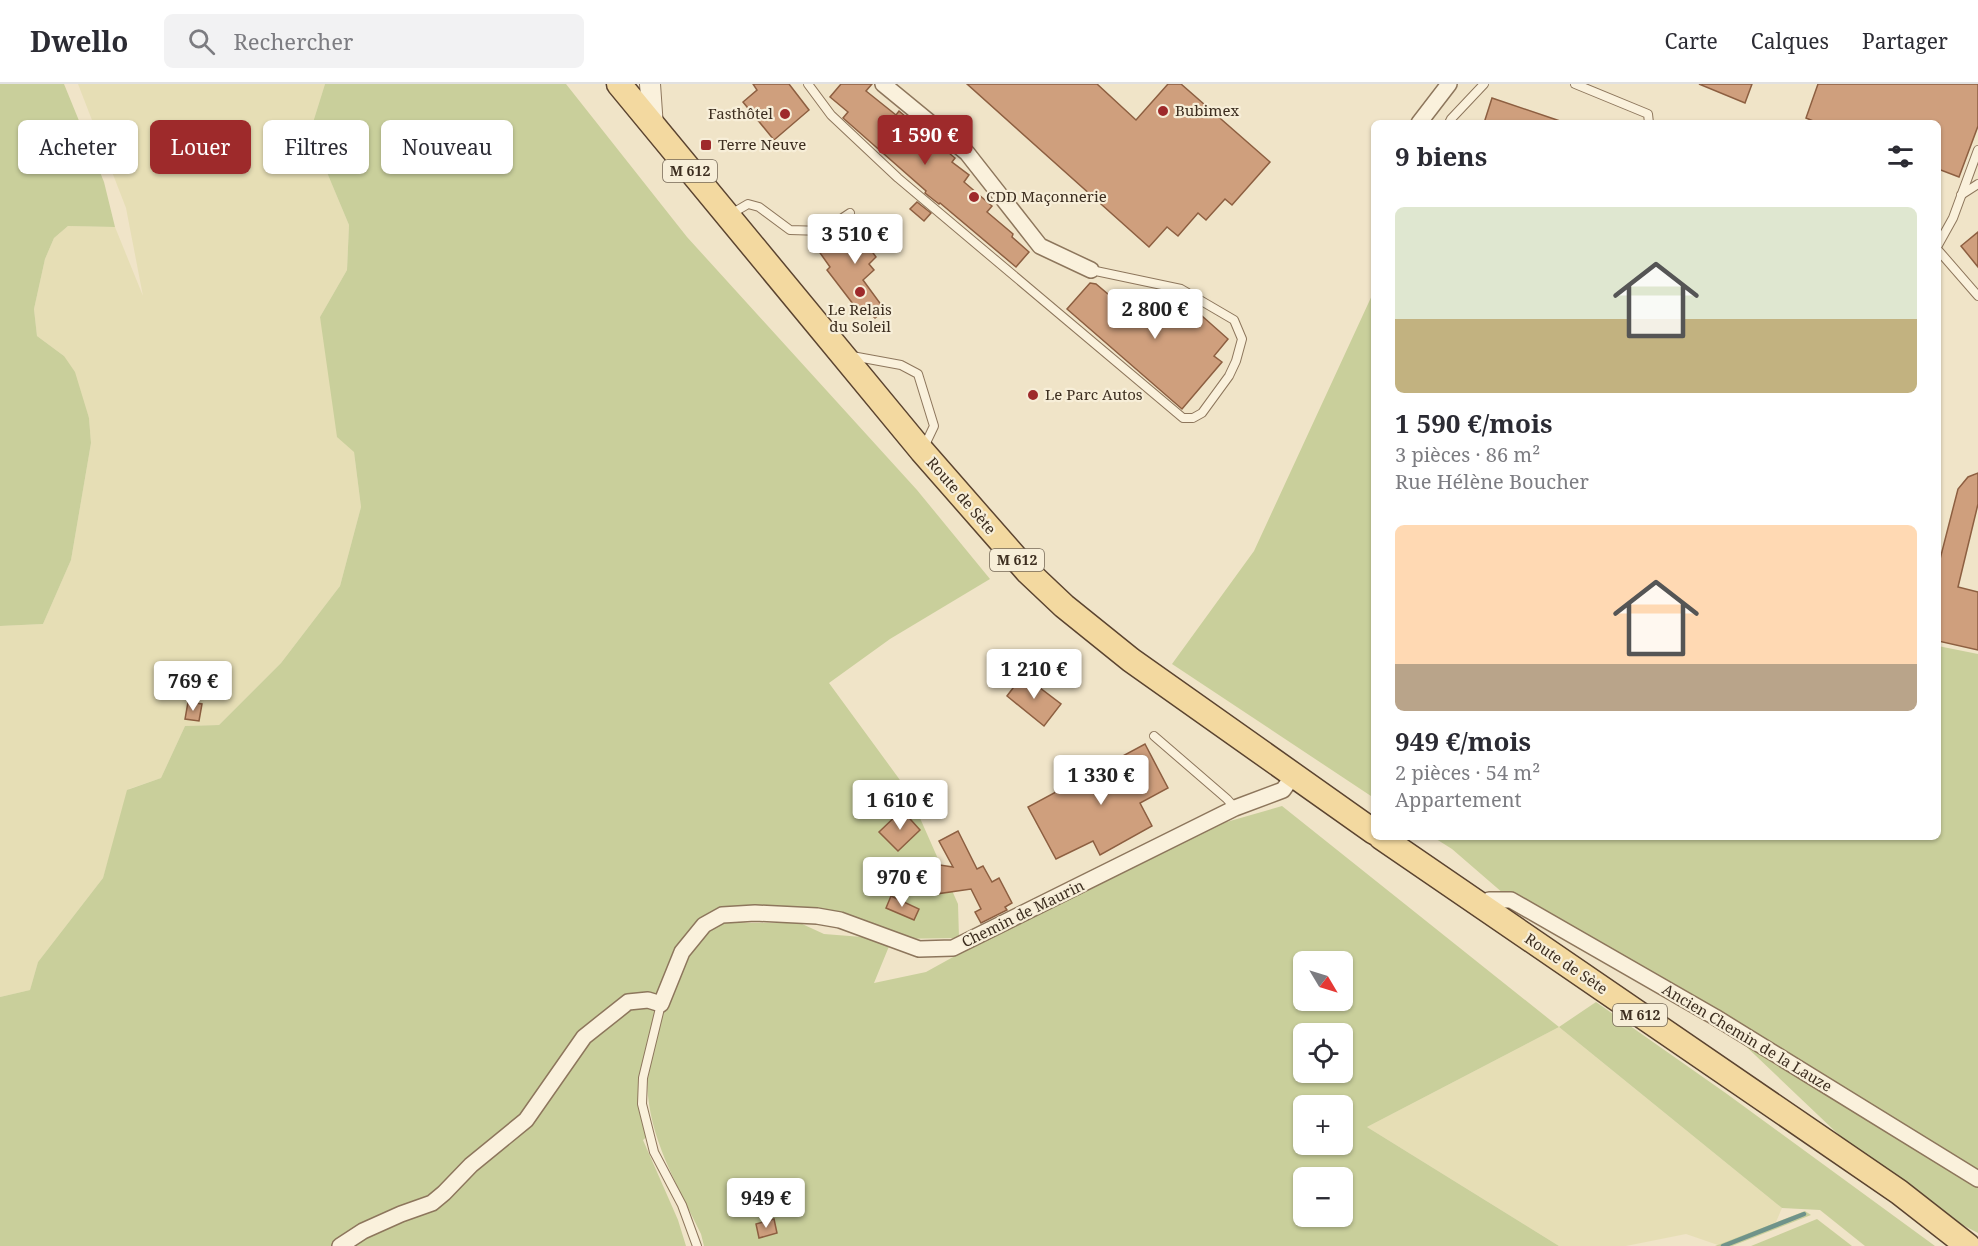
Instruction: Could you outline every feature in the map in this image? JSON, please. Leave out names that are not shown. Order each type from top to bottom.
[{"type":"main road","name":"Route de Sète","points":[[619,84],[922,451],[999,541],[1064,606],[1131,660],[1371,830]]},
{"type":"main road","name":"Route de Sète","points":[[1385,840],[1899,1192],[1968,1246]]},
{"type":"main road","name":"Route de Sète","points":[[1899,1192],[1978,1233]]},
{"type":"street","points":[[650,84],[653,127]]},
{"type":"street","points":[[883,84],[967,153],[1040,246],[1090,270]]},
{"type":"street","points":[[1421,120],[1449,84]]},
{"type":"street","name":"Chemin de Maurin","points":[[661,1004],[682,952],[704,926],[723,915],[755,913],[817,916],[840,920],[919,949],[953,948],[1235,808],[1283,790],[1293,776]]},
{"type":"street","name":"Ancien Chemin de la Lauze","points":[[1482,907],[1489,900],[1511,900],[1715,1017],[1978,1179]]},
{"type":"street","points":[[340,1246],[363,1231],[432,1203],[444,1193],[471,1165],[526,1120],[584,1037],[628,1002],[648,1000],[661,1004]]},
{"type":"lane","points":[[808,84],[831,114],[889,170],[1183,418],[1193,418],[1202,413],[1229,376],[1236,361],[1242,339],[1234,320],[1181,289],[1090,270]]},
{"type":"lane","points":[[1450,120],[1484,84]]},
{"type":"lane","points":[[1575,84],[1648,114],[1649,120]]},
{"type":"lane","points":[[1941,240],[1953,218],[1978,150]]},
{"type":"lane","points":[[1961,195],[1978,184]]},
{"type":"lane","points":[[727,216],[748,204],[759,207],[790,230],[824,231],[850,213]]},
{"type":"lane","points":[[1941,253],[1978,296]]},
{"type":"lane","points":[[842,354],[901,365],[918,374],[934,426],[922,451]]},
{"type":"lane","points":[[1154,736],[1235,808]]},
{"type":"lane","points":[[661,1004],[644,1078],[642,1104],[654,1152],[682,1205],[697,1246]]},
{"type":"shaded area","points":[[78,84],[325,84],[314,120],[263,120],[263,174],[328,174],[349,225],[347,270],[320,317],[354,452],[361,507],[340,586],[281,663],[219,725],[185,726],[161,778],[129,789],[103,878],[38,962],[30,990],[0,997],[0,626],[43,624],[71,560],[91,443],[89,418],[64,356],[37,336],[34,309],[45,259],[54,238],[68,226],[115,227],[143,296],[126,208],[113,174],[138,174],[138,120],[92,120]]},
{"type":"shaded area","points":[[1559,1027],[1782,1208],[1776,1222],[1718,1245],[1686,1234],[1626,1246],[1559,1246],[1367,1127]]},
{"type":"green space","points":[[0,84],[64,84],[79,120],[18,120],[18,174],[101,174],[104,182],[115,227],[68,226],[54,238],[45,259],[34,309],[37,336],[64,356],[75,372],[89,418],[91,443],[71,560],[43,624],[0,626]]},
{"type":"green space","points":[[325,84],[566,84],[687,237],[917,490],[990,579],[890,639],[829,683],[908,791],[958,904],[959,938],[892,939],[874,983],[926,972],[1020,920],[1202,829],[1282,806],[1559,1027],[1367,1127],[1559,1246],[704,1246],[701,1234],[676,1184],[655,1132],[648,1096],[654,1037],[644,1085],[649,1135],[643,1140],[678,1220],[686,1246],[0,1246],[0,997],[30,990],[38,962],[103,878],[127,790],[161,778],[185,726],[219,725],[281,663],[340,586],[361,507],[354,452],[337,437],[320,317],[347,270],[349,225],[328,174],[369,174],[369,120],[314,120]],"holes":[[[798,915],[887,938],[888,939],[824,934],[800,923],[740,923]]]},
{"type":"green space","points":[[1371,298],[1371,796],[1172,664],[1254,551]]},
{"type":"green space","points":[[1941,647],[1978,654],[1978,1233],[1899,1192],[1715,1017],[1511,900],[1452,849],[1438,840],[1941,840]]},
{"type":"green space","points":[[1596,1002],[1727,1094],[1935,1246],[1865,1246],[1820,1210],[1782,1208],[1559,1027]]},
{"type":"green space","points":[[1805,1211],[1811,1215],[1732,1246],[1715,1246]]},
{"type":"green space","points":[[1817,1219],[1852,1246],[1751,1246]]},
{"type":"building","name":"Fasthôtel","points":[[753,84],[789,84],[809,110],[774,140],[743,102],[757,90]]},
{"type":"building","points":[[841,84],[872,84],[866,91],[896,115],[899,111],[955,158],[952,162],[969,175],[964,182],[992,206],[987,212],[1013,234],[1012,237],[1029,252],[1016,267],[925,193],[926,191],[843,118],[848,112],[830,97]]},
{"type":"building","points":[[967,84],[1097,84],[1136,120],[1168,84],[1181,84],[1270,162],[1232,205],[1225,199],[1206,220],[1198,213],[1178,236],[1167,227],[1149,247]]},
{"type":"building","points":[[1699,84],[1752,84],[1745,103]]},
{"type":"building","points":[[1818,84],[1978,84],[1978,126],[1959,177],[1941,170],[1941,120],[1811,120],[1806,118]]},
{"type":"building","points":[[1492,98],[1557,120],[1485,120]]},
{"type":"building","points":[[917,202],[931,213],[924,221],[910,209]]},
{"type":"building","points":[[873,215],[886,230],[868,246],[876,257],[869,264],[874,270],[863,280],[885,310],[875,318],[871,314],[860,313],[827,270],[830,267],[818,250],[834,237],[841,240]]},
{"type":"building","points":[[1978,232],[1978,267],[1961,246]]},
{"type":"building","points":[[1090,283],[1096,284],[1128,311],[1143,294],[1169,317],[1184,300],[1228,339],[1214,356],[1222,362],[1182,409],[1067,309]]},
{"type":"building","points":[[1978,473],[1978,504],[1958,587],[1978,592],[1978,650],[1941,642],[1941,555],[1958,489],[1968,477]]},
{"type":"building","points":[[1023,675],[1061,704],[1044,726],[1007,696]]},
{"type":"building","points":[[188,702],[202,704],[199,721],[185,719]]},
{"type":"building","points":[[1145,744],[1168,788],[1140,803],[1152,826],[1100,855],[1093,841],[1056,859],[1028,807]]},
{"type":"building","points":[[902,810],[920,830],[898,851],[879,832]]},
{"type":"building","points":[[958,831],[977,869],[983,866],[992,882],[999,878],[1012,903],[1005,907],[1007,910],[981,923],[975,912],[981,909],[971,889],[936,894],[940,878],[926,876],[927,863],[953,867],[939,841]]},
{"type":"building","points":[[891,896],[919,909],[914,920],[886,908]]},
{"type":"building","points":[[774,1219],[777,1233],[759,1238],[756,1224]]},
{"type":"waterway","points":[[1723,1246],[1804,1214]]},
{"type":"place","name":"Bubimex","points":[[1163,111]]},
{"type":"place","name":"Fasthôtel","points":[[785,114]]},
{"type":"place","name":"Terre Neuve","points":[[706,145]]},
{"type":"place","name":"CDD Maçonnerie","points":[[974,197]]},
{"type":"place","name":"Le Relais du Soleil","points":[[860,292]]},
{"type":"place","name":"Le Parc Autos","points":[[1033,395]]}]
